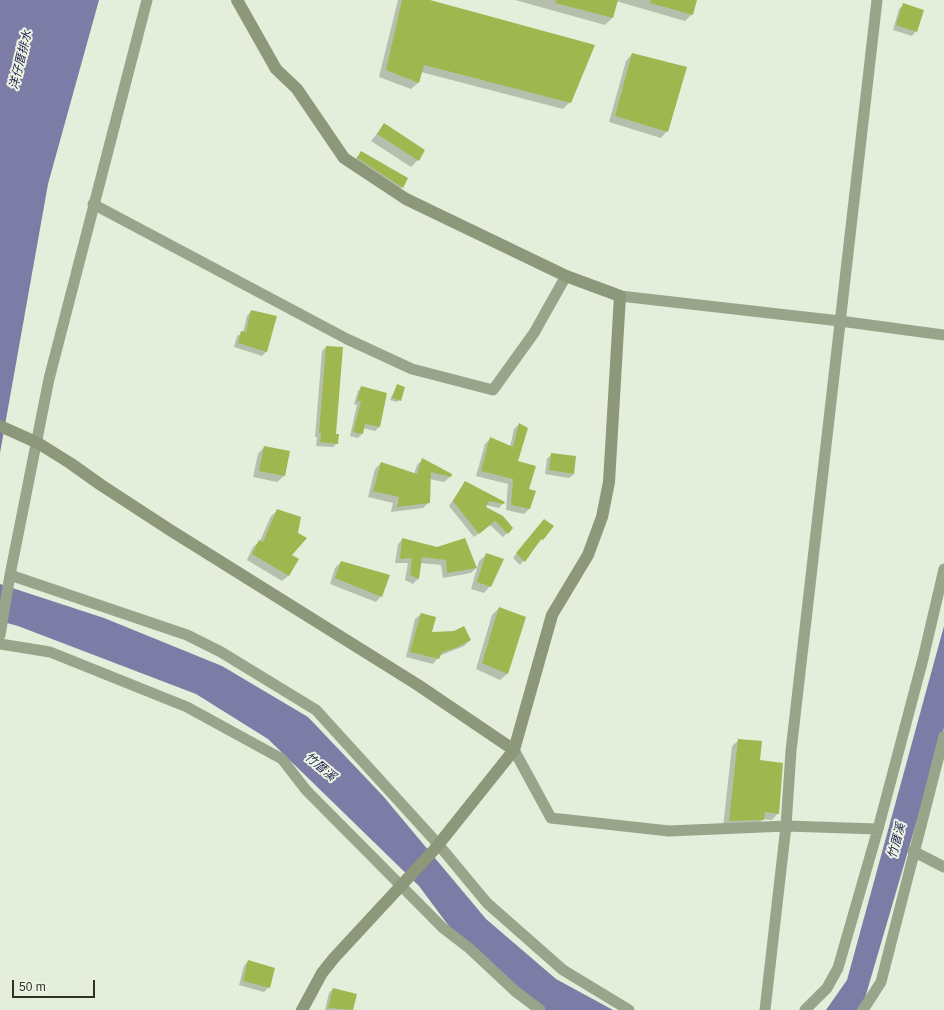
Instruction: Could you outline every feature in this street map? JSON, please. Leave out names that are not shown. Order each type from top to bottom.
[{"type":"street","points":[[0,635],[10,575],[38,443],[49,379],[146,0]]},
{"type":"street","points":[[237,0],[276,69],[297,89],[344,158],[406,200],[566,276],[620,296],[840,321],[944,335]]},
{"type":"street","points":[[765,1010],[786,826],[791,750],[877,0]]},
{"type":"street","points":[[93,204],[347,339],[412,369],[493,390],[534,333],[566,276]]},
{"type":"street","points":[[302,1010],[322,973],[436,847],[514,750],[552,615],[588,556],[602,517],[609,482],[620,296]]},
{"type":"street","points":[[0,426],[38,443],[170,530],[418,685],[514,750],[551,818],[669,831],[786,826],[878,829]]},
{"type":"street","points":[[805,1010],[827,988],[838,968],[878,829],[923,659],[944,569]]},
{"type":"street","points":[[10,575],[187,635],[221,652],[316,710],[486,903],[563,970],[629,1010]]},
{"type":"street","points":[[0,644],[50,652],[181,705],[282,759],[306,790],[356,843],[401,885],[442,928],[470,948],[515,992],[540,1010]]},
{"type":"street","points":[[863,1010],[881,982],[913,851],[944,736]]},
{"type":"street","points":[[913,851],[944,866]]},
{"type":"water","name":"洋仔厝排水","points":[[0,0],[99,0],[48,184],[0,453]]},
{"type":"water","name":"竹厝溪","points":[[0,584],[104,618],[222,666],[308,717],[383,796],[486,919],[556,979],[613,1010],[544,1010],[454,933],[419,886],[268,739],[196,694],[18,626],[0,621]]},
{"type":"water","name":"竹厝溪","points":[[944,626],[944,728],[865,998],[857,1010],[826,1010],[847,980]]},
{"type":"building","points":[[402,0],[430,0],[595,45],[571,103],[424,65],[419,83],[386,70]]},
{"type":"building","points":[[556,0],[618,0],[613,18],[555,3]]},
{"type":"building","points":[[651,0],[697,0],[693,15],[650,3]]},
{"type":"building","points":[[903,3],[924,10],[917,32],[896,25]]},
{"type":"building","points":[[632,53],[687,67],[668,132],[615,116]]},
{"type":"building","points":[[384,123],[425,150],[419,161],[377,134]]},
{"type":"building","points":[[361,151],[408,178],[403,188],[357,158]]},
{"type":"building","points":[[251,310],[277,316],[267,352],[238,343],[241,331],[246,332]]},
{"type":"building","points":[[326,346],[343,347],[336,434],[339,434],[338,444],[320,442],[321,433],[319,433]]},
{"type":"building","points":[[397,384],[405,387],[401,401],[392,398]]},
{"type":"building","points":[[361,386],[387,393],[380,427],[365,424],[363,434],[353,432],[361,401],[357,401]]},
{"type":"building","points":[[519,423],[528,428],[518,461],[536,466],[529,489],[536,491],[530,509],[511,505],[513,479],[481,471],[490,437],[513,447]]},
{"type":"building","points":[[264,446],[290,451],[285,476],[259,471]]},
{"type":"building","points":[[551,453],[576,456],[574,474],[549,470]]},
{"type":"building","points":[[422,458],[452,474],[451,477],[431,472],[430,503],[397,507],[399,497],[373,491],[381,462],[417,474]]},
{"type":"building","points":[[465,481],[505,502],[504,504],[489,501],[486,507],[503,516],[513,528],[508,534],[495,521],[479,534],[453,501]]},
{"type":"building","points":[[277,509],[301,517],[298,533],[307,538],[292,555],[299,559],[289,576],[252,554],[259,540],[263,542]]},
{"type":"building","points":[[544,519],[554,526],[543,540],[541,539],[525,562],[516,553]]},
{"type":"building","points":[[402,538],[437,547],[465,538],[477,568],[447,573],[446,560],[422,557],[419,579],[410,575],[412,558],[400,559]]},
{"type":"building","points":[[486,553],[504,559],[491,587],[477,582]]},
{"type":"building","points":[[341,561],[390,575],[382,597],[335,578]]},
{"type":"building","points":[[499,607],[526,617],[508,674],[482,663]]},
{"type":"building","points":[[421,613],[436,617],[432,632],[454,631],[464,626],[471,640],[456,648],[442,652],[439,659],[410,652]]},
{"type":"building","points":[[738,739],[762,741],[760,760],[783,763],[779,814],[765,812],[764,820],[729,821]]},
{"type":"building","points":[[248,960],[275,968],[270,988],[243,981]]},
{"type":"building","points":[[333,988],[357,994],[353,1010],[328,1008]]}]
